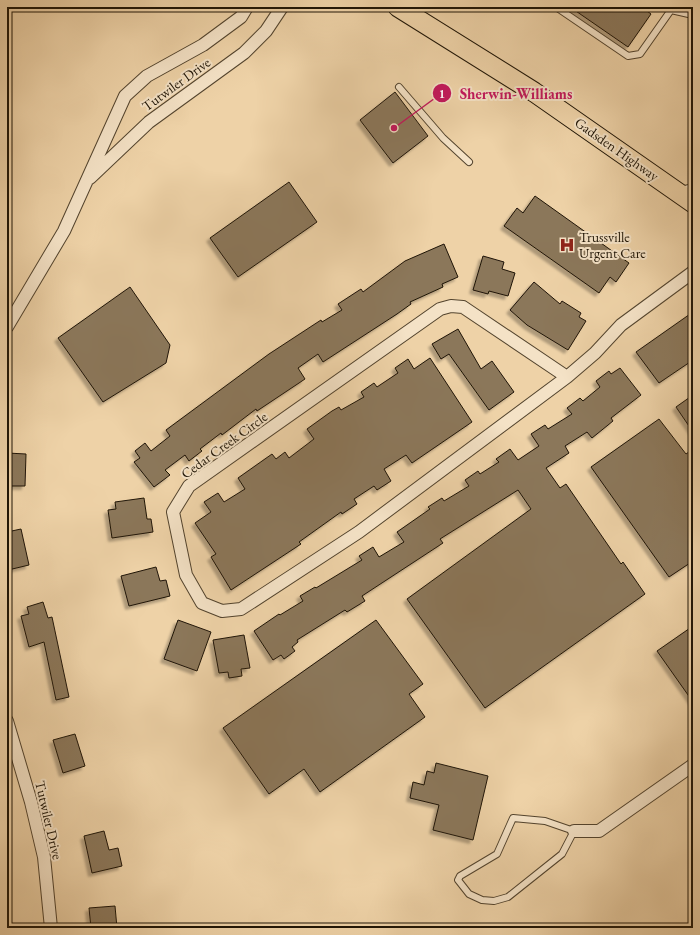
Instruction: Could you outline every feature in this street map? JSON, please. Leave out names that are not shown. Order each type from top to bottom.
[{"type":"main road","name":"Gadsden Highway","points":[[398,7],[685,189],[693,203]]},
{"type":"street","name":"Tutwiler Drive","points":[[7,327],[64,231],[125,96],[147,76],[210,40],[241,17],[247,7]]},
{"type":"street","name":"Tutwiler Drive","points":[[85,183],[149,122],[244,52],[266,31],[282,7]]},
{"type":"street","name":"Cedar Creek Circle","points":[[568,377],[463,307],[451,306],[440,309],[189,486],[173,512],[186,575],[202,603],[222,611],[242,609],[359,532],[568,377],[595,353],[621,325],[693,272]]},
{"type":"street","name":"Tutwiler Drive","points":[[7,721],[44,858],[51,928]]},
{"type":"street","points":[[574,832],[599,831],[693,765]]},
{"type":"lane","points":[[556,7],[628,56],[640,54],[669,8],[693,15]]},
{"type":"lane","points":[[399,87],[443,138],[469,162]]},
{"type":"lane","points":[[513,818],[545,821],[574,832],[562,854],[508,897],[494,901],[482,900],[469,894],[458,880],[460,876],[497,854],[513,818]]},
{"type":"building","points":[[570,7],[642,7],[651,14],[628,47]]},
{"type":"building","points":[[395,92],[428,136],[393,163],[360,120]]},
{"type":"building","points":[[289,182],[317,222],[238,277],[210,238]]},
{"type":"building","name":"Trussville Urgent Care","points":[[535,196],[629,263],[616,282],[610,277],[599,293],[504,226],[517,208],[523,213]]},
{"type":"building","points":[[444,244],[458,277],[442,284],[443,287],[410,302],[411,304],[397,314],[323,362],[318,354],[298,368],[305,379],[257,411],[256,409],[222,435],[221,433],[200,449],[202,451],[189,461],[185,455],[165,470],[170,475],[154,487],[134,462],[140,458],[135,451],[145,443],[151,451],[170,436],[166,430],[269,354],[321,320],[322,322],[342,310],[338,304],[361,289],[363,292],[405,261]]},
{"type":"building","points":[[483,256],[504,262],[502,269],[515,273],[508,296],[489,291],[488,294],[473,290]]},
{"type":"building","points":[[534,282],[560,304],[562,301],[581,313],[579,317],[586,321],[568,350],[527,325],[510,310]]},
{"type":"building","points":[[130,287],[170,345],[166,363],[103,402],[58,338]]},
{"type":"building","points":[[693,312],[693,360],[659,383],[636,352]]},
{"type":"building","points":[[458,329],[481,369],[492,361],[514,392],[489,410],[449,354],[441,359],[432,344]]},
{"type":"building","points":[[430,358],[472,422],[412,463],[406,455],[384,469],[391,481],[377,490],[374,486],[354,499],[357,504],[342,514],[341,512],[299,542],[301,544],[231,590],[211,557],[216,554],[195,523],[211,512],[204,502],[218,493],[224,502],[245,489],[238,478],[272,454],[276,459],[285,452],[289,458],[314,439],[307,429],[332,411],[339,407],[341,410],[364,397],[361,392],[374,383],[377,387],[398,373],[395,368],[408,359],[414,369]]},
{"type":"building","points":[[620,368],[641,395],[611,418],[613,421],[592,438],[587,432],[565,446],[569,453],[546,468],[560,488],[566,484],[621,564],[623,562],[645,594],[485,708],[407,599],[531,509],[518,490],[440,539],[443,543],[362,596],[365,601],[347,612],[345,610],[297,640],[298,642],[292,647],[295,651],[284,659],[281,655],[273,660],[254,631],[279,614],[280,615],[303,601],[300,596],[362,560],[359,556],[373,547],[379,557],[404,542],[397,532],[430,509],[428,507],[442,498],[444,501],[469,486],[465,480],[478,471],[480,474],[499,462],[496,459],[510,449],[518,460],[539,446],[531,434],[545,425],[548,429],[572,414],[567,408],[580,398],[583,401],[600,387],[596,381],[609,371],[611,374]]},
{"type":"building","points":[[693,395],[693,432],[676,407]]},
{"type":"building","points":[[659,419],[686,454],[693,449],[693,561],[669,577],[591,467]]},
{"type":"building","points":[[7,453],[26,454],[25,486],[7,486]]},
{"type":"building","points":[[144,498],[147,519],[151,519],[153,532],[112,538],[108,510],[116,509],[115,502]]},
{"type":"building","points":[[21,529],[29,565],[8,570],[7,532]]},
{"type":"building","points":[[156,567],[160,581],[166,580],[170,596],[129,606],[121,576]]},
{"type":"building","points":[[43,602],[48,618],[52,617],[69,697],[56,700],[44,642],[29,647],[21,616],[29,614],[27,607]]},
{"type":"building","points":[[178,620],[211,632],[197,671],[164,659]]},
{"type":"building","points":[[376,620],[423,684],[409,694],[425,717],[320,792],[304,769],[269,794],[223,728]]},
{"type":"building","points":[[693,626],[693,702],[657,651]]},
{"type":"building","points":[[244,635],[250,668],[241,669],[242,676],[229,678],[228,672],[219,673],[213,640]]},
{"type":"building","points":[[75,734],[85,766],[63,773],[53,740]]},
{"type":"building","points":[[436,763],[488,776],[473,840],[433,830],[439,805],[410,798],[413,782],[424,785],[427,771],[434,773]]},
{"type":"building","points":[[104,831],[109,850],[118,848],[122,866],[92,873],[84,836]]},
{"type":"building","points":[[115,906],[117,928],[91,928],[89,908]]},
{"type":"place","name":"Sherwin-Williams","points":[[394,128]]},
{"type":"place","name":"Trussville Urgent Care","points":[[567,245]]}]
